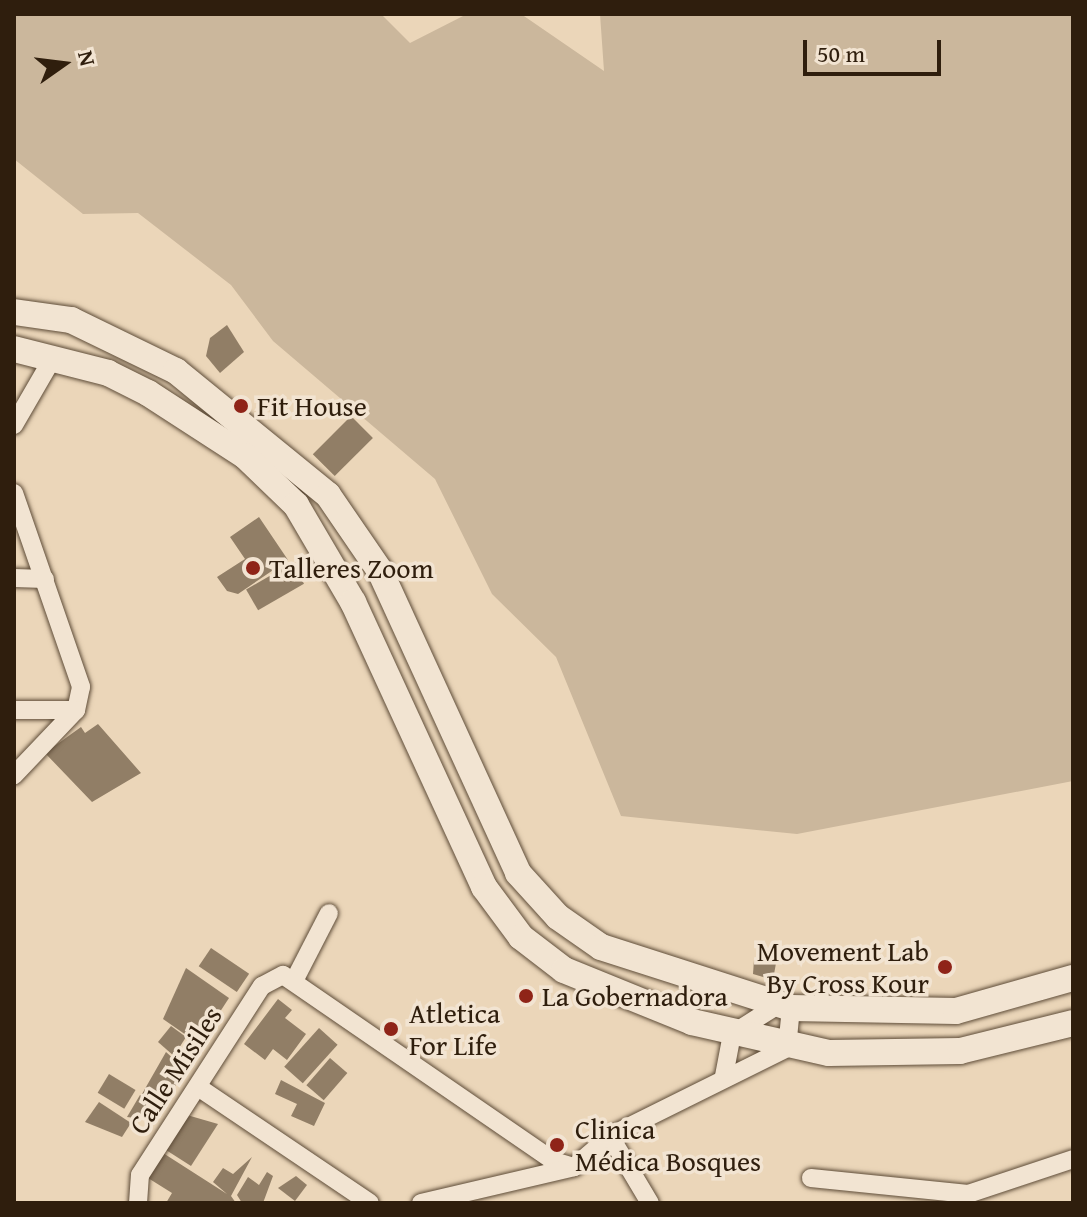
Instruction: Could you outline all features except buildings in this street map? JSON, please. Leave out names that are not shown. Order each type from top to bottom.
[{"type":"main road","points":[[19,308],[71,320],[176,371],[234,415],[328,495],[386,585],[506,849],[539,898],[601,947],[731,993],[784,1007],[956,1011],[1073,978]]},
{"type":"main road","points":[[14,349],[54,356],[148,393],[245,456],[296,505],[353,602],[470,860],[521,937],[592,985],[728,1033],[787,1048],[934,1053],[1073,1023]]},
{"type":"main road","points":[[353,602],[375,609],[386,585]]},
{"type":"main road","points":[[368,640],[383,623],[406,629]]},
{"type":"main road","points":[[728,1033],[740,1016],[731,993]]},
{"type":"street","points":[[14,425],[54,356]]},
{"type":"street","points":[[14,493],[76,662],[76,710],[14,775]]},
{"type":"street","points":[[14,578],[45,579]]},
{"type":"street","points":[[14,710],[76,710]]},
{"type":"street","points":[[329,913],[295,979],[554,1161],[574,1167]]},
{"type":"street","name":"Calle Misiles","points":[[136,1200],[140,1175],[271,978],[295,979]]},
{"type":"street","points":[[421,1203],[574,1167],[610,1136],[724,1076],[787,1048],[784,1007],[728,1033],[724,1076]]},
{"type":"street","points":[[198,1087],[370,1203]]},
{"type":"street","points":[[610,1136],[650,1203]]},
{"type":"street","points":[[968,1194],[1073,1159]]},
{"type":"street","points":[[811,1178],[968,1194],[987,1203]]},
{"type":"shaded area","points":[[14,14],[381,14],[410,43],[467,14],[521,14],[604,71],[600,14],[1073,14],[1073,781],[797,834],[621,816],[556,657],[492,594],[435,479],[273,341],[231,285],[138,213],[83,214],[14,159]]},
{"type":"place","name":"Fit House","points":[[241,406]]},
{"type":"place","name":"Talleres Zoom","points":[[253,568]]},
{"type":"place","name":"Movement Lab By Cross Kour","points":[[945,967]]},
{"type":"place","name":"La Gobernadora","points":[[526,996]]},
{"type":"place","name":"Atletica For Life","points":[[391,1029]]},
{"type":"place","name":"Clinica Médica Bosques","points":[[557,1145]]}]
